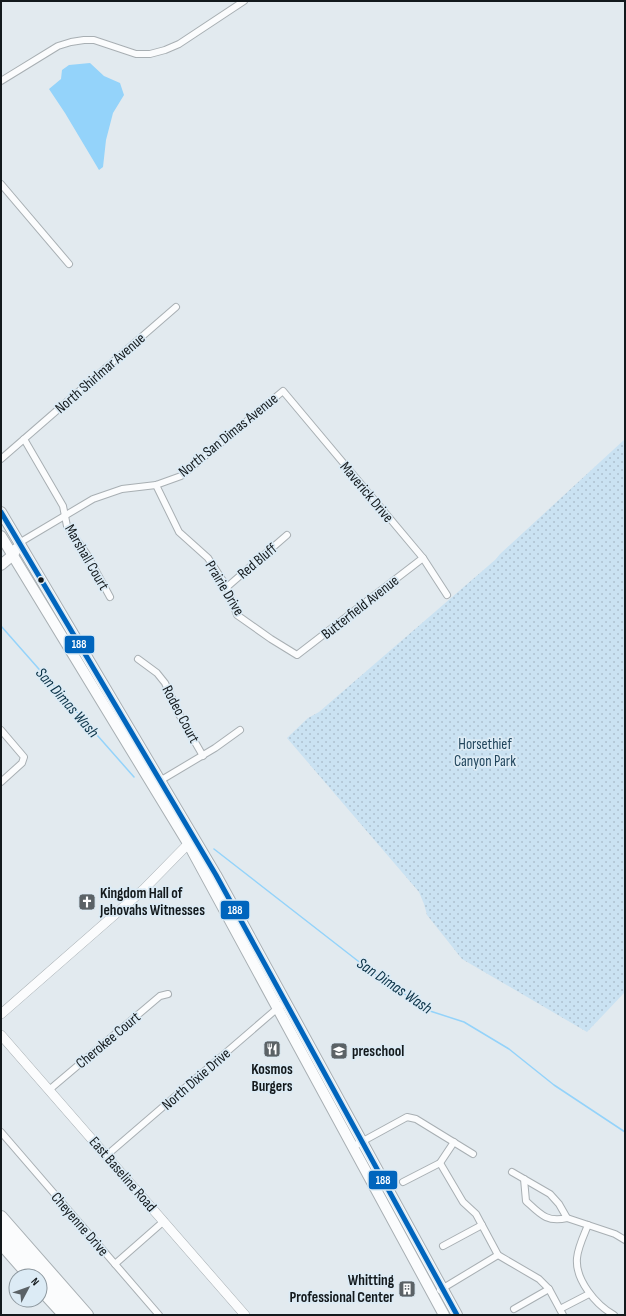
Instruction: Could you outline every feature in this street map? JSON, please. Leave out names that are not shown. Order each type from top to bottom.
[{"type":"highway","points":[[1,1217],[87,1315]]},
{"type":"highway","points":[[1,1230],[75,1315]]},
{"type":"highway","points":[[1,1243],[23,1268]]},
{"type":"highway","points":[[1,1253],[15,1268]]},
{"type":"highway","points":[[48,1297],[61,1311],[62,1315]]},
{"type":"highway","points":[[48,1306],[56,1315]]},
{"type":"main road","points":[[1,512],[191,842],[240,918],[281,1004],[358,1144],[443,1288],[457,1315]]},
{"type":"main road","points":[[1,536],[4,549],[13,555],[157,783]]},
{"type":"main road","points":[[1,565],[13,555],[19,543]]},
{"type":"main road","name":"North San Dimas Avenue","points":[[4,549],[19,543]]},
{"type":"main road","points":[[1,1014],[138,894],[191,842]]},
{"type":"main road","name":"East Baseline Road","points":[[1,1035],[245,1315]]},
{"type":"main road","points":[[358,1144],[444,1315]]},
{"type":"street","points":[[1,81],[58,46],[71,42],[94,40],[136,54],[150,54],[165,50],[179,44],[244,1]]},
{"type":"street","points":[[1,184],[69,264]]},
{"type":"street","name":"North Shirlmar Avenue","points":[[1,459],[176,307]]},
{"type":"street","name":"North San Dimas Avenue","points":[[19,543],[93,499],[122,489],[156,486],[181,476],[283,391]]},
{"type":"street","name":"Maverick Drive","points":[[283,391],[423,558],[447,595]]},
{"type":"street","points":[[24,439],[63,506],[64,516]]},
{"type":"street","name":"Prairie Drive","points":[[156,486],[179,532],[208,558],[226,587],[238,615],[271,639],[297,655]]},
{"type":"street","name":"Marshall Court","points":[[64,516],[67,526],[86,553],[110,597]]},
{"type":"street","name":"Red Bluff","points":[[226,587],[287,535]]},
{"type":"street","name":"Butterfield Avenue","points":[[297,655],[423,558]]},
{"type":"street","name":"Rodeo Court","points":[[138,659],[157,673],[165,683],[180,716],[203,756]]},
{"type":"street","points":[[1,730],[24,757],[22,763],[1,782]]},
{"type":"street","points":[[157,783],[203,756],[240,730]]},
{"type":"street","name":"Cherokee Court","points":[[49,1090],[160,996],[168,994]]},
{"type":"street","name":"North Dixie Drive","points":[[107,1156],[281,1004]]},
{"type":"street","points":[[358,1144],[407,1117],[416,1119],[473,1154]]},
{"type":"street","name":"Cheyenne Drive","points":[[1,1132],[159,1315]]},
{"type":"street","points":[[403,1182],[440,1163],[454,1142]]},
{"type":"street","points":[[440,1163],[463,1202],[476,1214],[498,1254],[539,1279],[549,1289],[562,1312],[589,1294]]},
{"type":"street","points":[[512,1172],[550,1194],[559,1204],[567,1218]]},
{"type":"street","points":[[524,1179],[526,1201],[540,1214],[550,1219],[558,1220],[567,1218],[615,1234],[625,1240]]},
{"type":"street","points":[[115,1264],[164,1221]]},
{"type":"street","points":[[443,1246],[482,1225]]},
{"type":"street","points":[[588,1225],[577,1258],[578,1271],[589,1294],[605,1310],[614,1315]]},
{"type":"street","points":[[433,1294],[498,1254]]},
{"type":"street","points":[[514,1309],[549,1289]]},
{"type":"green space","name":"Horsethief Canyon Park","points":[[625,439],[625,992],[587,1032],[462,959],[427,915],[419,892],[287,738],[308,718],[319,712],[495,560]]},
{"type":"water","points":[[90,63],[104,76],[120,83],[124,95],[113,113],[106,140],[103,167],[99,170],[49,89],[61,79],[62,70],[69,65]]},
{"type":"waterway","name":"San Dimas Wash","points":[[1,626],[134,777]]},
{"type":"waterway","name":"San Dimas Wash","points":[[214,849],[376,975],[430,1011],[464,1022],[509,1049],[554,1085],[625,1132]]},
{"type":"transit line","name":"188","points":[[1,512],[216,875],[457,1315]]},
{"type":"place","name":"Kingdom Hall of Jehovahs Witnesses","points":[[87,902]]},
{"type":"place","name":"Kosmos Burgers","points":[[272,1049]]},
{"type":"place","name":"preschool","points":[[339,1051]]},
{"type":"place","name":"Whitting Professional Center","points":[[407,1289]]}]
